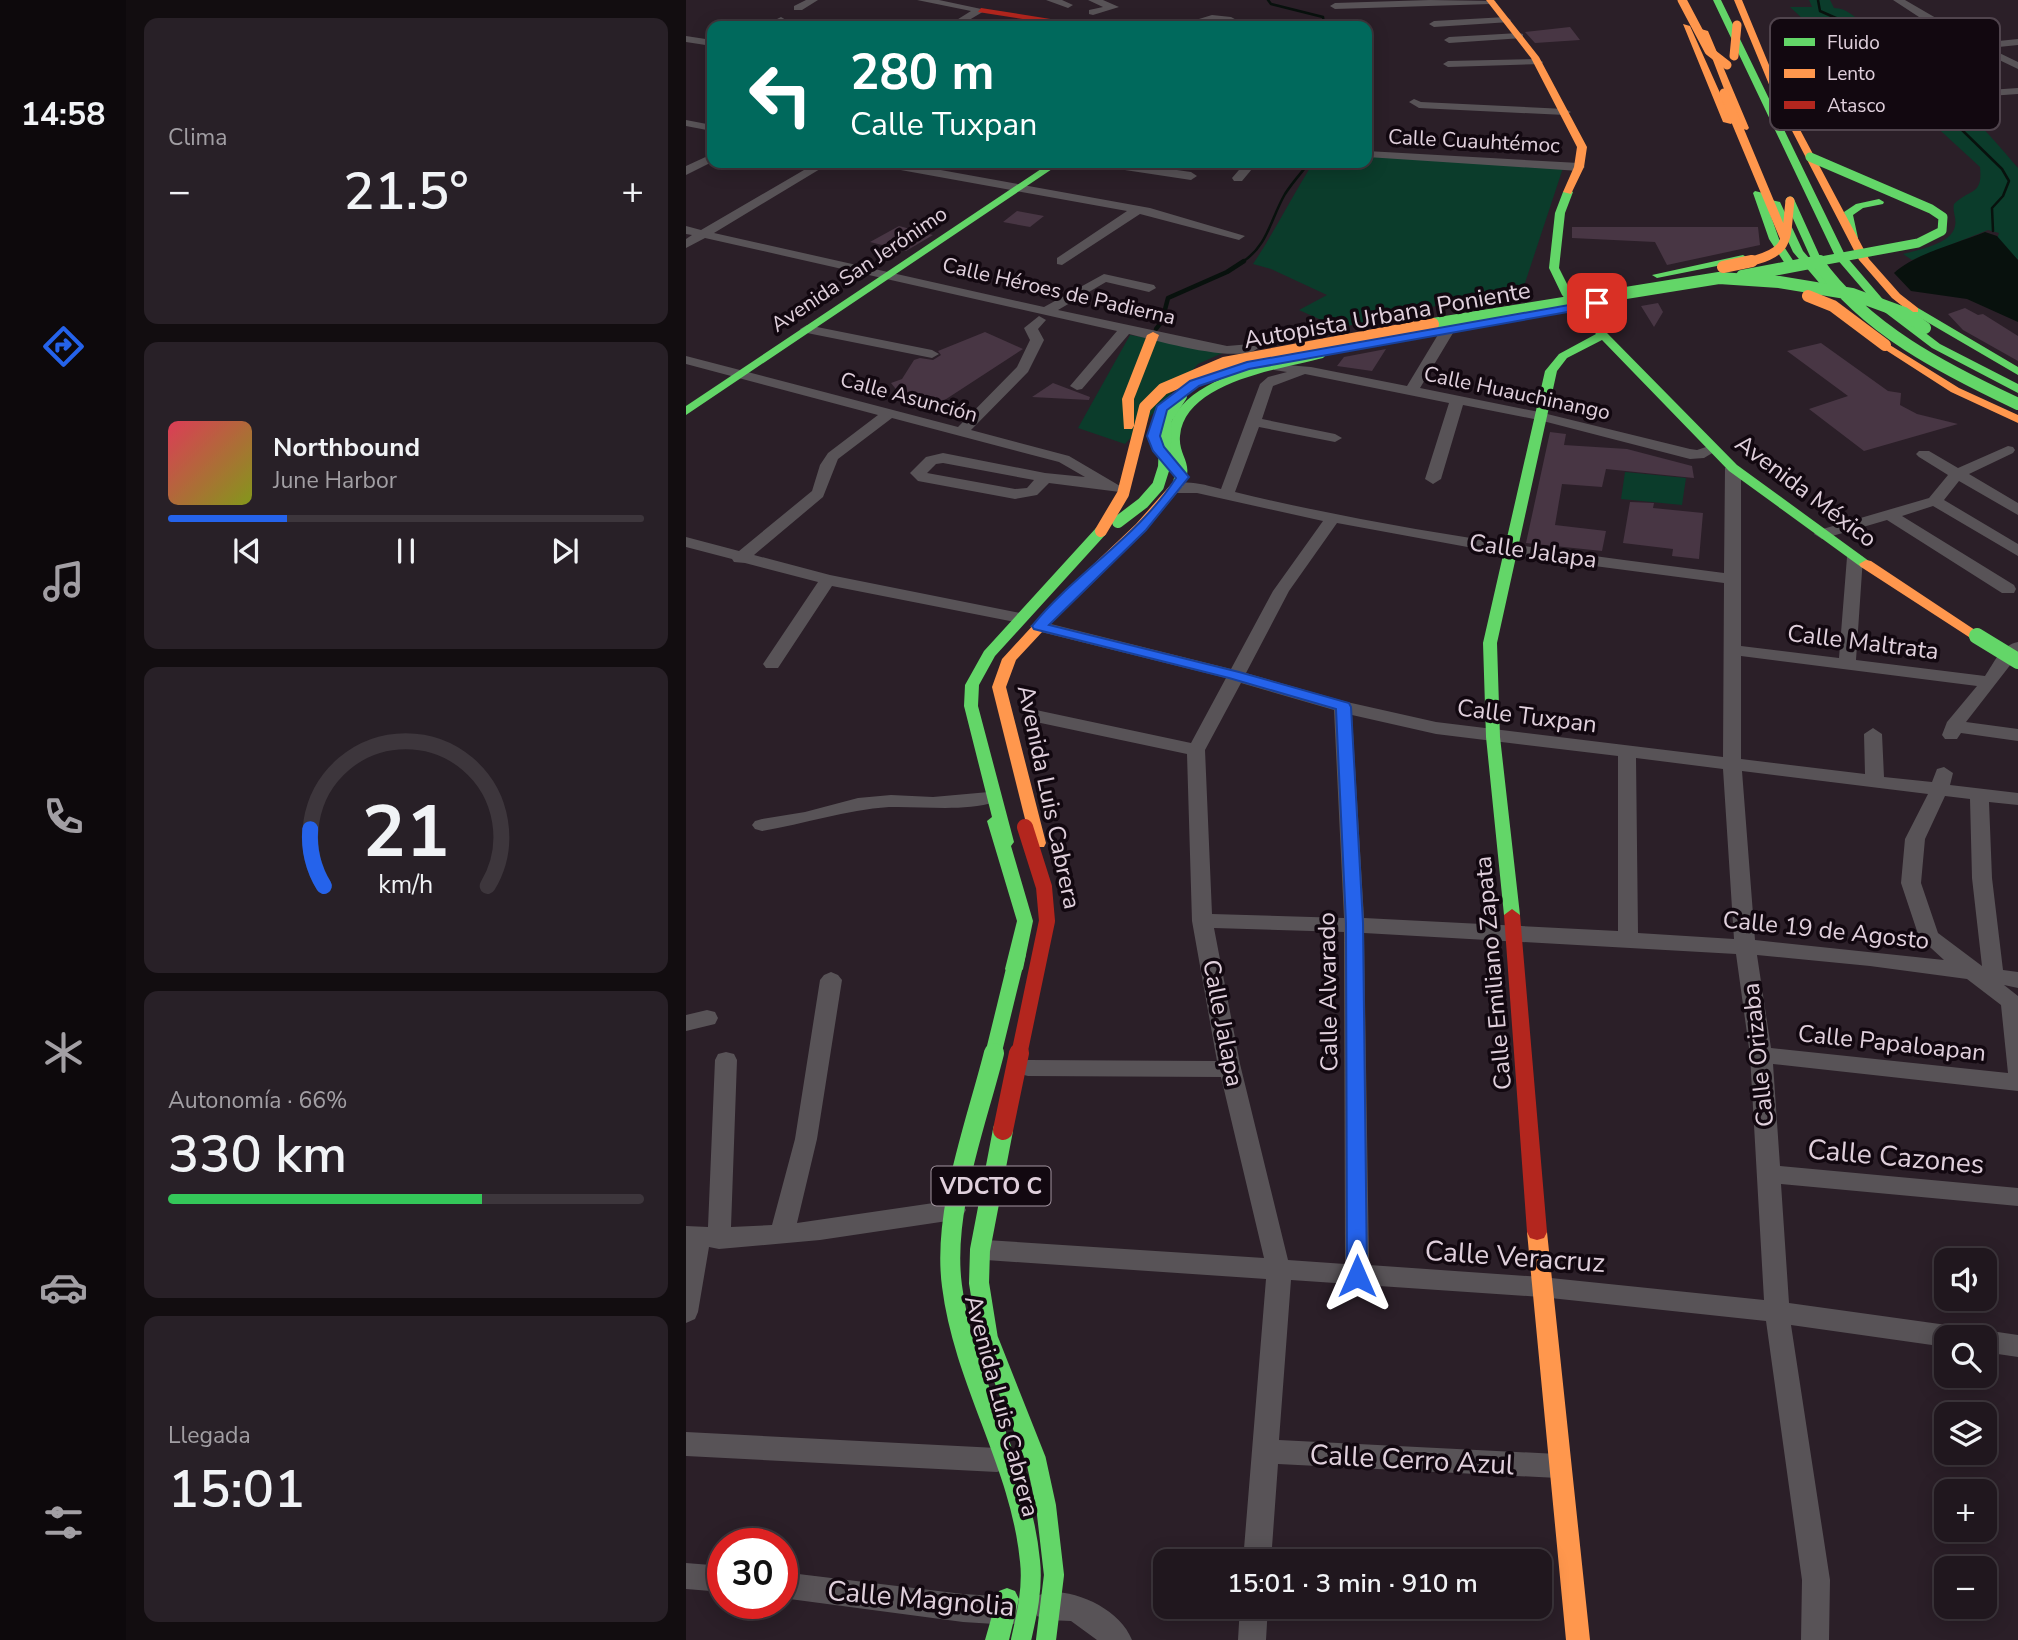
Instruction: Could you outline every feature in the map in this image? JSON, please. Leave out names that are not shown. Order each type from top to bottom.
[{"type":"main road","points":[[981,10],[997,0]]},
{"type":"main road","points":[[1491,0],[1538,62],[1582,148],[1579,167],[1560,213],[1554,268],[1535,293]]},
{"type":"main road","points":[[1672,0],[1711,79],[1756,187],[1774,239],[1814,294],[1858,336],[1928,384],[2018,426]]},
{"type":"main road","points":[[1681,0],[1696,5],[1731,61],[1823,246],[1855,287],[1873,306],[1929,348],[2018,396]]},
{"type":"main road","points":[[1681,0],[1709,51],[1731,61]]},
{"type":"main road","points":[[1710,0],[1761,139]]},
{"type":"main road","points":[[1717,0],[1770,114]]},
{"type":"main road","points":[[1727,0],[1737,24],[1731,61]]},
{"type":"main road","points":[[1738,0],[1770,77]]},
{"type":"main road","points":[[1696,5],[1798,252],[1853,311],[1910,353],[2018,415]]},
{"type":"main road","points":[[981,10],[1038,21]]},
{"type":"main road","points":[[1713,48],[1724,93],[1787,242],[1787,248],[1770,261]]},
{"type":"main road","points":[[1711,79],[1724,93]]},
{"type":"main road","points":[[1778,130],[1840,256],[1882,306],[1936,346],[2018,389]]},
{"type":"main road","points":[[1785,130],[1793,163]]},
{"type":"main road","points":[[1796,130],[1864,260],[1905,303],[1933,323],[2018,372]]},
{"type":"main road","points":[[1721,280],[1918,243],[1942,231],[1943,217],[1931,209],[1810,157]]},
{"type":"main road","name":"Avenida San Jerónimo","points":[[686,411],[1048,168]]},
{"type":"main road","points":[[1572,301],[1766,256],[1775,251],[1787,237],[1787,195],[1819,265],[1861,308],[1919,352],[1981,388],[2018,404]]},
{"type":"main road","points":[[1184,370],[1314,339],[1900,240],[1925,232],[1931,221],[1916,209],[1899,204],[1879,202],[1860,206],[1848,214],[1853,240]]},
{"type":"main road","name":"Avenida Luis Cabrera","points":[[1180,482],[1155,443],[1158,416],[1168,401],[1194,383],[1223,372],[1493,325],[1572,301],[1734,261],[1762,251],[1774,239]]},
{"type":"main road","name":"Avenida México","points":[[1554,268],[1572,301],[1602,335],[1733,468],[1855,557],[1977,636],[2014,654]]},
{"type":"main road","points":[[1572,301],[1684,282],[1748,278],[1852,294],[1904,313],[1951,346],[2018,382]]},
{"type":"main road","points":[[1820,278],[1832,313]]},
{"type":"main road","points":[[1721,280],[1763,282],[1822,294],[1923,366],[1960,388],[2018,415]]},
{"type":"main road","name":"Avenida Luis Cabrera","points":[[1049,1640],[1060,1604],[1062,1565],[1049,1475],[1004,1353],[987,1286],[986,1250],[995,1193],[1028,1068],[1051,962],[1054,904],[999,687],[1009,659],[1039,626],[1141,527],[1180,482],[1184,467],[1173,439],[1176,419],[1195,397],[1221,383],[1339,348],[1721,280]]},
{"type":"main road","name":"Autopista Urbana Poniente","points":[[1049,1640],[1054,1575],[1036,1460],[988,1339],[979,1283],[980,1250],[992,1184],[1047,921],[1044,887],[995,727],[988,686],[1000,656],[1096,552],[1132,499],[1155,409],[1175,390],[1198,378],[1239,365],[1600,300],[1716,284],[1770,286],[1800,293],[1833,306],[1885,345],[1955,390],[2018,415]]},
{"type":"main road","name":"Avenida Luis Cabrera","points":[[997,1640],[1015,1561],[998,1460],[952,1322],[947,1281],[954,1210],[1025,921],[970,724],[968,682],[972,670],[987,648],[1068,561],[1100,521],[1138,401],[1147,391],[1184,370],[1259,348],[1484,306],[1535,293],[1572,301],[1741,284],[1773,285],[1814,294]]},
{"type":"main road","name":"Autopista Urbana Poniente","points":[[1021,1640],[1030,1584],[1030,1560],[1025,1532],[1013,1482],[965,1347],[952,1285],[952,1249],[958,1199],[1026,922],[1023,892],[1006,842],[971,706],[972,685],[989,653],[1086,550],[1110,518],[1123,494],[1140,416],[1163,389],[1204,369],[1244,358],[1572,301]]},
{"type":"main road","points":[[1484,306],[1497,309],[1506,316],[1493,325]]},
{"type":"main road","points":[[1128,426],[1128,399],[1153,335]]},
{"type":"main road","name":"Calle Emiliano Zapata","points":[[1578,1640],[1541,1287],[1514,932],[1493,737],[1490,643],[1539,416],[1555,364],[1602,335]]},
{"type":"main road","points":[[1118,522],[1157,486],[1162,476],[1162,421],[1178,399],[1190,389],[1225,373],[1299,360]]},
{"type":"main road","points":[[1100,521],[1117,528],[1141,527]]},
{"type":"main road","points":[[966,1369],[978,1371],[993,1368],[1004,1353]]},
{"type":"main road","points":[[978,1402],[999,1427],[1024,1547],[1037,1572],[1060,1604]]},
{"type":"street","points":[[798,8],[813,0]]},
{"type":"street","points":[[922,0],[943,1],[981,10]]},
{"type":"street","points":[[1051,0],[1068,5]]},
{"type":"street","points":[[1093,0],[1114,7],[1093,12]]},
{"type":"street","points":[[1335,6],[1491,0]]},
{"type":"street","points":[[1898,0],[1924,18]]},
{"type":"street","points":[[960,21],[981,10]]},
{"type":"street","points":[[1202,21],[1218,17],[1229,21]]},
{"type":"street","points":[[1434,24],[1506,20]]},
{"type":"street","points":[[1449,40],[1519,36]]},
{"type":"street","points":[[686,38],[707,42]]},
{"type":"street","points":[[2000,44],[2018,42]]},
{"type":"street","points":[[2000,57],[2018,66]]},
{"type":"street","points":[[1448,64],[1538,62]]},
{"type":"street","points":[[2000,92],[2018,91]]},
{"type":"street","points":[[1414,102],[1419,105],[1565,112]]},
{"type":"street","points":[[686,123],[707,127]]},
{"type":"street","name":"Calle Cuauhtémoc","points":[[1372,154],[1579,167]]},
{"type":"street","points":[[686,171],[707,160]]},
{"type":"street","points":[[686,244],[815,168]]},
{"type":"street","points":[[909,168],[1137,210],[1239,236]]},
{"type":"street","points":[[1138,168],[1191,176]]},
{"type":"street","points":[[1238,178],[1247,168]]},
{"type":"street","points":[[1062,261],[1137,210]]},
{"type":"street","name":"Calle Héroes de Padierna","points":[[686,230],[890,275],[1043,315],[1227,350],[1259,348]]},
{"type":"street","points":[[960,433],[1023,369],[1037,340],[1031,328],[1043,315],[1104,278],[1149,288]]},
{"type":"street","points":[[807,329],[932,354]]},
{"type":"street","points":[[1077,386],[1126,329]]},
{"type":"street","points":[[1411,391],[1446,333]]},
{"type":"street","name":"Calle Asunción","points":[[686,360],[1064,459],[1111,487]]},
{"type":"street","name":"Calle Huauchinango","points":[[1226,496],[1267,384],[1299,360],[1411,391],[1539,416],[1689,454],[1699,455],[1712,449]]},
{"type":"street","points":[[1433,479],[1457,400]]},
{"type":"street","points":[[740,559],[817,494],[822,488],[826,464],[833,456],[888,414]]},
{"type":"street","points":[[1255,422],[1335,438]]},
{"type":"street","points":[[1822,534],[1935,500],[1956,475],[2008,450]]},
{"type":"street","points":[[1924,454],[2018,510]]},
{"type":"street","points":[[1047,478],[1032,492],[1015,494],[955,485],[923,478],[918,473],[931,460],[943,458],[1111,487]]},
{"type":"street","name":"Calle Orizaba","points":[[1733,468],[1732,766],[1745,947],[1760,1055],[1777,1312],[1816,1580],[1815,1640]]},
{"type":"street","name":"Calle Jalapa","points":[[1180,482],[1226,496],[1333,518],[1511,550],[1733,579]]},
{"type":"street","points":[[1935,500],[2018,551]]},
{"type":"street","points":[[1889,514],[2007,589]]},
{"type":"street","name":"Calle Jalapa","points":[[1258,1549],[1279,1270],[1231,1069],[1202,921],[1196,750],[1281,591],[1333,518]]},
{"type":"street","points":[[686,542],[740,559],[828,580],[1015,617]]},
{"type":"street","points":[[1847,664],[1855,557]]},
{"type":"street","points":[[772,664],[828,580]]},
{"type":"street","name":"Calle Tuxpan","points":[[1039,626],[1234,675],[1343,707],[1436,728],[1732,766],[1875,781],[1942,780],[1979,794],[2018,799]]},
{"type":"street","name":"Calle Maltrata","points":[[1731,650],[1990,682]]},
{"type":"street","points":[[2014,654],[1952,731],[2018,735]]},
{"type":"street","name":"Calle Alvarado","points":[[1343,707],[1354,923],[1357,1276]]},
{"type":"street","points":[[1035,716],[1196,750]]},
{"type":"street","points":[[1873,734],[1875,781]]},
{"type":"street","points":[[1627,753],[1628,940]]},
{"type":"street","points":[[1942,780],[1915,839],[1911,883],[1929,937],[2011,1002],[2018,1071]]},
{"type":"street","points":[[1979,794],[1982,878],[1993,975]]},
{"type":"street","points":[[762,825],[805,818],[858,804],[891,801],[933,803],[989,798]]},
{"type":"street","points":[[1202,921],[1354,923],[1514,932]]},
{"type":"street","name":"Calle 19 de Agosto","points":[[1514,932],[1745,947],[1970,971],[2018,980]]},
{"type":"street","points":[[782,1233],[806,1139],[831,980]]},
{"type":"street","name":"Calle Papaloapan","points":[[1760,1055],[2018,1083]]},
{"type":"street","points":[[686,1312],[701,1237],[726,1060]]},
{"type":"street","points":[[1028,1068],[1231,1069]]},
{"type":"street","name":"Calle Cazones","points":[[1769,1174],[2018,1197]]},
{"type":"street","points":[[701,1237],[782,1233],[954,1210]]},
{"type":"street","name":"Calle Veracruz","points":[[986,1250],[1541,1287],[1777,1312],[1934,1334]]},
{"type":"street","points":[[1997,1343],[2018,1346]]},
{"type":"street","points":[[686,1444],[998,1460]]},
{"type":"street","name":"Calle Cerro Azul","points":[[1265,1451],[1558,1466]]},
{"type":"street","points":[[686,1576],[707,1578]]},
{"type":"street","name":"Calle Magnolia","points":[[798,1585],[1009,1590],[1060,1604]]},
{"type":"street","points":[[1060,1604],[1085,1611],[1118,1640]]},
{"type":"street","points":[[1252,1640],[1253,1619]]},
{"type":"green space","points":[[1809,0],[1830,0],[1834,8],[1847,11],[1858,18],[1802,18],[1790,7],[1812,7]]},
{"type":"green space","points":[[1940,130],[1984,130],[2018,168],[2018,260],[1997,239],[1999,233],[1988,230],[1912,260],[1903,254],[1941,242],[1948,237],[1955,223],[1954,204],[1977,187],[1980,167]]},
{"type":"green space","points":[[1372,156],[1563,168],[1524,286],[1339,328],[1299,310],[1327,295],[1271,269],[1253,264],[1310,168],[1372,168]]},
{"type":"green space","points":[[1130,335],[1227,351],[1198,364],[1125,444],[1078,428]]},
{"type":"green space","points":[[1625,472],[1686,478],[1682,505],[1621,499]]},
{"type":"shaded area","points":[[1985,232],[1997,236],[2018,260],[2018,322],[1967,299],[1911,291],[1894,273],[1924,255]]},
{"type":"building","points":[[1570,27],[1580,40],[1535,43],[1525,32]]},
{"type":"building","points":[[1017,211],[1044,216],[1030,227],[1003,222]]},
{"type":"building","points":[[899,226],[933,235],[906,251],[870,242]]},
{"type":"building","points":[[1572,227],[1758,227],[1760,245],[1667,265],[1655,242],[1572,238]]},
{"type":"building","points":[[1658,303],[1663,312],[1654,327],[1641,306]]},
{"type":"building","points":[[1965,308],[1978,315],[1983,314],[2018,336],[2018,361],[1963,330],[1948,314]]},
{"type":"building","points":[[985,332],[1023,349],[937,405],[903,398],[891,383],[902,379],[914,360],[933,360],[941,355],[938,351]]},
{"type":"building","points":[[1821,343],[1888,391],[1901,393],[1900,405],[1917,414],[1958,424],[1864,451],[1809,409],[1848,396],[1787,351]]},
{"type":"building","points":[[1386,349],[1372,371],[1337,366],[1344,357]]},
{"type":"building","points":[[1053,383],[1090,397],[1089,400],[1032,397]]},
{"type":"building","points":[[1550,432],[1566,434],[1564,445],[1627,449],[1692,466],[1694,478],[1606,469],[1602,487],[1562,484],[1555,525],[1606,531],[1602,551],[1526,543]]},
{"type":"building","points":[[1630,502],[1654,503],[1653,508],[1703,513],[1699,559],[1672,556],[1673,549],[1623,543]]},
{"type":"waterway","points":[[1268,0],[1271,4],[1323,17],[1323,21]]},
{"type":"waterway","points":[[1818,0],[1820,11],[1836,18]]},
{"type":"waterway","points":[[1962,130],[2002,169],[2009,181],[2003,196],[1992,208],[1993,231]]},
{"type":"waterway","points":[[1241,263],[1263,241],[1285,194],[1305,168]]},
{"type":"waterway","points":[[1156,329],[1162,321],[1168,298],[1227,272],[1241,263]]},
{"type":"traffic: fast","points":[[1717,0],[1770,110]]},
{"type":"traffic: fast","points":[[1779,130],[1840,256],[1882,305],[1936,346],[2018,389]]},
{"type":"traffic: fast","points":[[1742,276],[1918,243],[1942,231],[1943,217],[1931,209],[1810,157]]},
{"type":"traffic: fast","points":[[686,411],[1049,168]]},
{"type":"traffic: fast","points":[[1568,192],[1560,213],[1554,268],[1566,293],[1603,335],[1733,468],[1866,564]]},
{"type":"traffic: fast","points":[[1758,193],[1774,239],[1793,268]]},
{"type":"traffic: fast","points":[[1790,201],[1806,241],[1819,264],[1838,288],[1860,309],[1884,329],[1936,363],[2018,404]]},
{"type":"traffic: fast","points":[[1775,202],[1798,252],[1831,290]]},
{"type":"traffic: fast","points":[[1853,238],[1848,214],[1860,206],[1879,202]]},
{"type":"traffic: fast","points":[[1657,275],[1743,258]]},
{"type":"traffic: fast","points":[[1433,324],[1719,278],[1779,282],[1852,294],[1904,313],[1925,328]]},
{"type":"traffic: fast","points":[[1914,310],[2018,372]]},
{"type":"traffic: fast","points":[[1512,915],[1493,737],[1490,643],[1551,371],[1563,356],[1603,335]]},
{"type":"traffic: fast","points":[[1178,484],[1182,464],[1175,447],[1174,433],[1180,415],[1194,400],[1233,378],[1319,356]]},
{"type":"traffic: fast","points":[[1118,522],[1143,503],[1158,486],[1164,467],[1163,438],[1166,419],[1181,396]]},
{"type":"traffic: fast","points":[[1006,842],[971,706],[972,685],[989,654],[1101,531]]},
{"type":"traffic: fast","points":[[1977,636],[2018,661]]},
{"type":"traffic: fast","points":[[995,821],[1025,921],[1014,969]]},
{"type":"traffic: fast","points":[[1018,953],[958,1198],[951,1242],[951,1264],[958,1321],[1005,1457],[1025,1526],[1030,1581],[1021,1640]]},
{"type":"traffic: fast","points":[[1003,1130],[980,1250],[979,1283],[988,1339],[1036,1460],[1046,1506],[1054,1575],[1046,1640]]},
{"type":"traffic: fast","points":[[997,1640],[1007,1599]]},
{"type":"traffic: slow","points":[[1490,0],[1535,57],[1582,147],[1579,167],[1568,192]]},
{"type":"traffic: slow","points":[[1682,0],[1709,51],[1727,65]]},
{"type":"traffic: slow","points":[[1738,0],[1770,77]]},
{"type":"traffic: slow","points":[[1734,56],[1737,25]]},
{"type":"traffic: slow","points":[[1686,26],[1728,122]]},
{"type":"traffic: slow","points":[[1704,31],[1744,128]]},
{"type":"traffic: slow","points":[[1724,93],[1785,239]]},
{"type":"traffic: slow","points":[[1796,130],[1864,260],[1896,296],[1914,310]]},
{"type":"traffic: slow","points":[[1723,267],[1763,258],[1780,247],[1789,230],[1790,201]]},
{"type":"traffic: slow","points":[[1808,296],[1833,306],[1885,345]]},
{"type":"traffic: slow","points":[[1101,531],[1123,494],[1145,407],[1163,389],[1224,363],[1433,324]]},
{"type":"traffic: slow","points":[[1128,426],[1128,399],[1153,335]]},
{"type":"traffic: slow","points":[[1885,345],[1955,390],[2018,419]]},
{"type":"traffic: slow","points":[[1038,843],[999,687],[1009,659],[1065,599],[1141,527],[1178,484]]},
{"type":"traffic: slow","points":[[1866,564],[1977,636]]},
{"type":"traffic: slow","points":[[1537,1232],[1578,1640]]},
{"type":"traffic: jam","points":[[981,10],[1050,21]]},
{"type":"traffic: jam","points":[[1003,1130],[1047,921],[1044,887],[1025,827]]},
{"type":"traffic: jam","points":[[1512,915],[1537,1232]]},
{"type":"route","points":[[1357,1276],[1354,923],[1343,707],[1234,675],[1039,626],[1141,527],[1176,488],[1183,477],[1164,457],[1155,443],[1154,436],[1161,408],[1194,383],[1247,366],[1597,303]]}]
